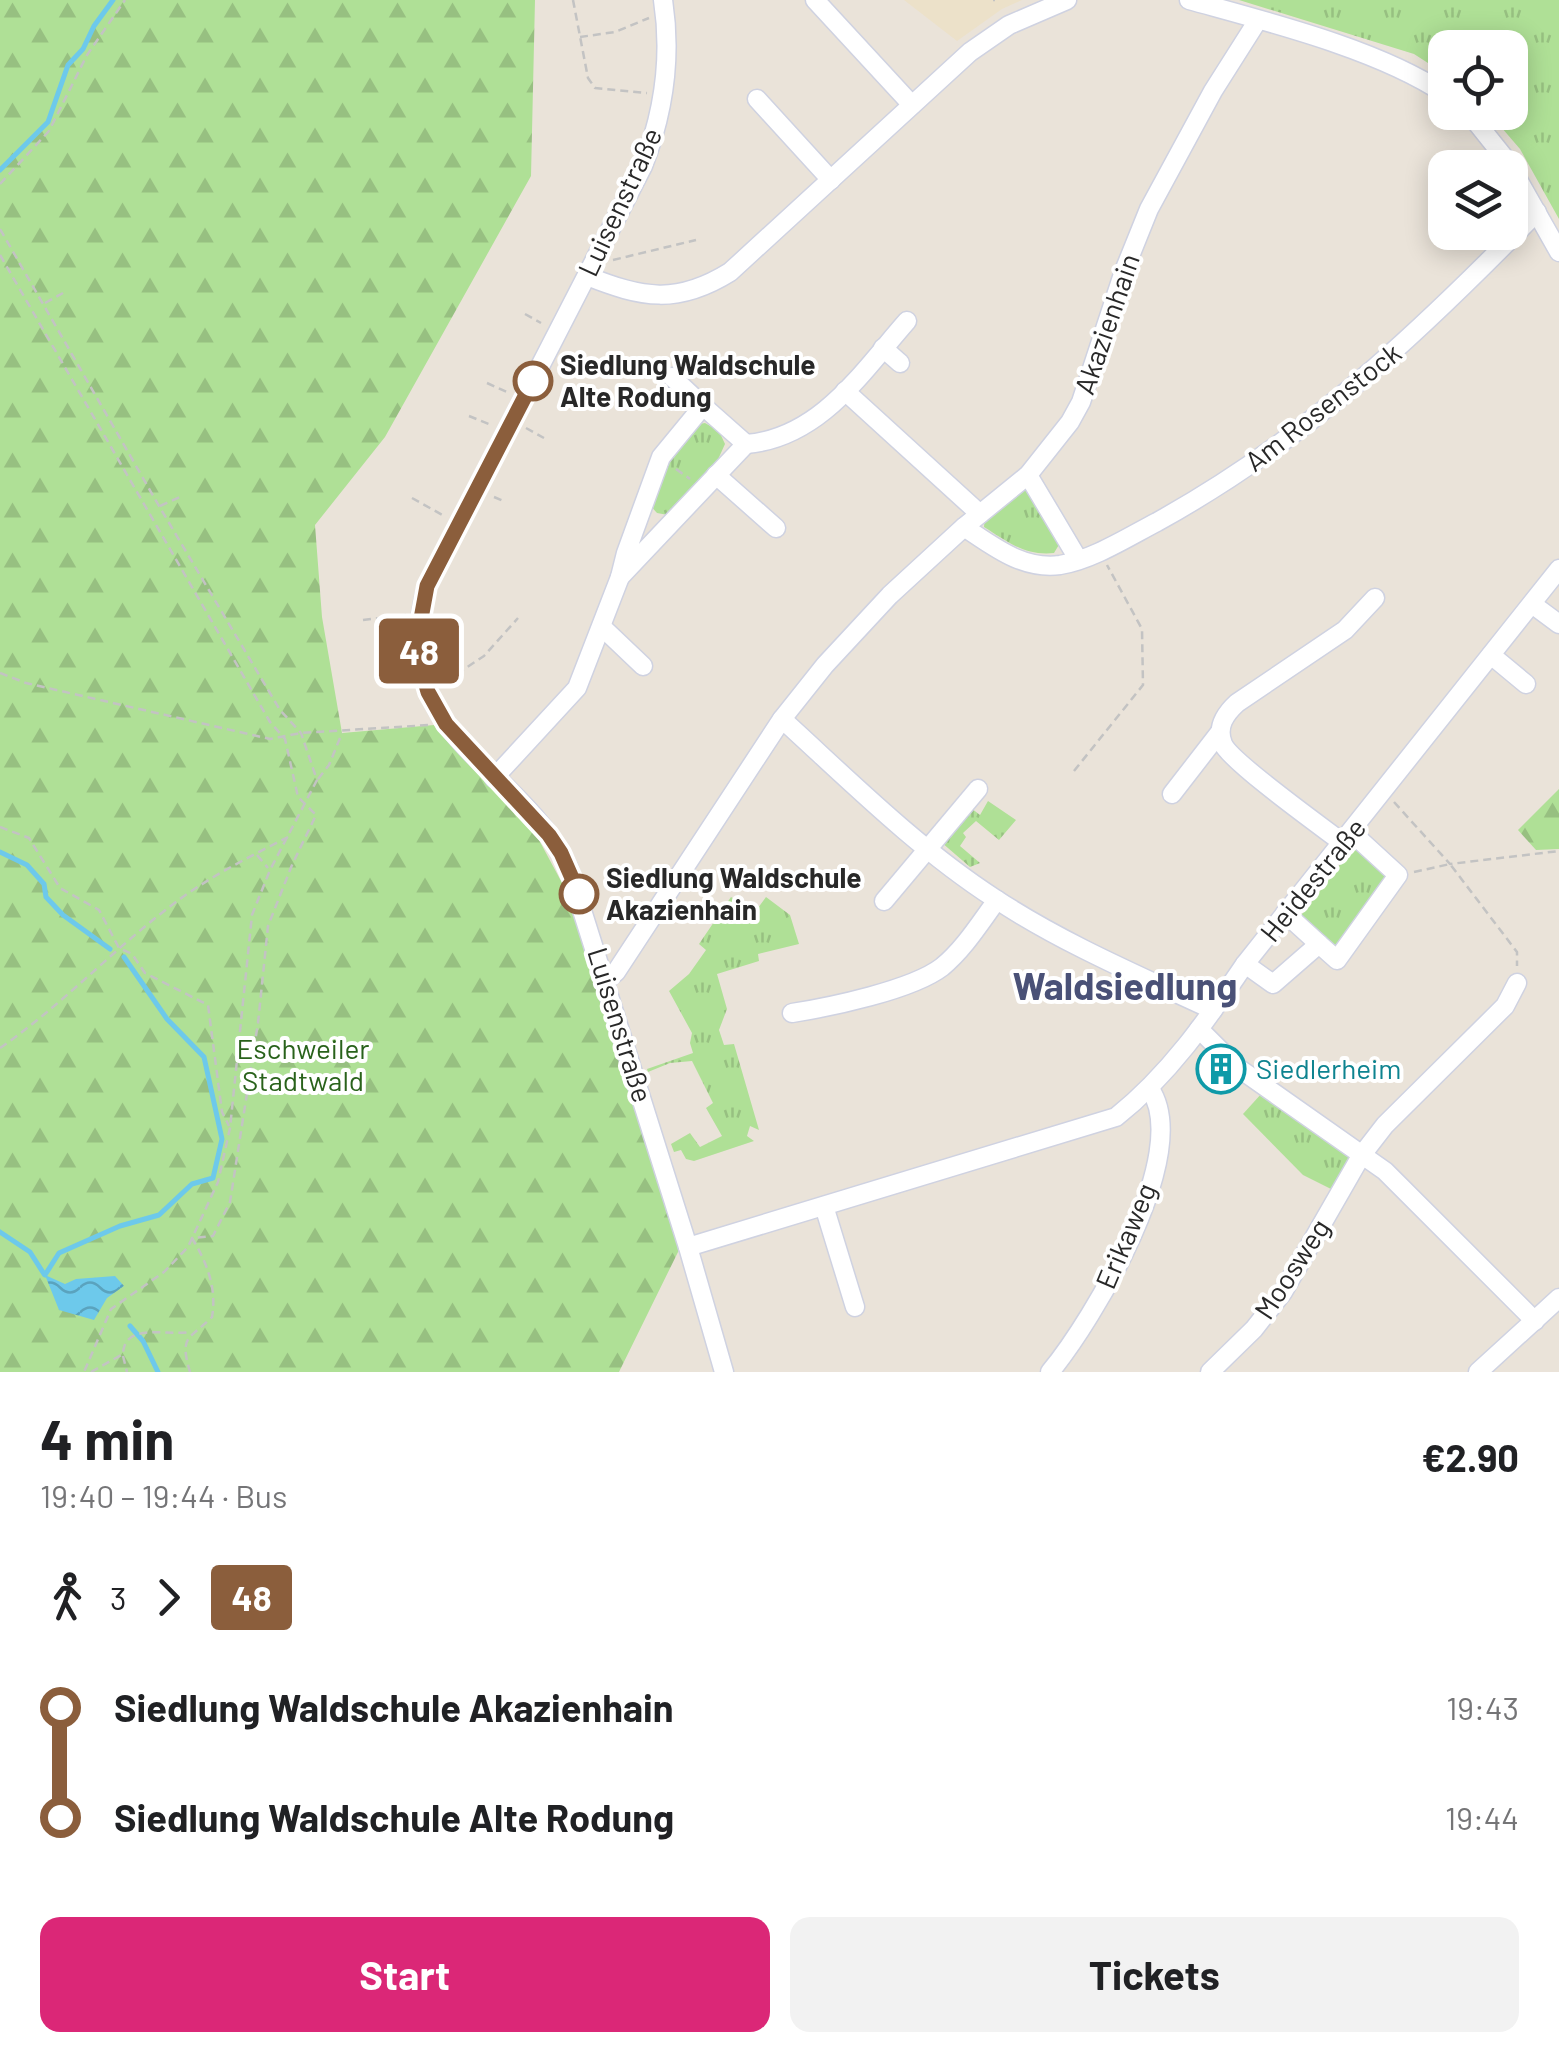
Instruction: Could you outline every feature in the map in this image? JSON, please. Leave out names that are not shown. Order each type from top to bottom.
[{"type":"street","points":[[815,0],[912,104]]},
{"type":"street","points":[[590,271],[627,292],[652,296],[712,283],[730,272],[991,36],[1067,0]]},
{"type":"street","points":[[1189,0],[1372,57],[1428,84]]},
{"type":"street","name":"Luisenstraße","points":[[664,6],[668,45],[664,95],[643,166],[427,586],[418,635],[420,664],[428,692],[446,724],[549,835],[577,890],[724,1372]]},
{"type":"street","name":"Akazienhain","points":[[606,980],[616,972],[782,720],[825,665],[890,595],[1028,475],[1070,422],[1081,402],[1149,209],[1212,91],[1258,20]]},
{"type":"street","points":[[756,100],[831,180]]},
{"type":"street","points":[[1482,130],[1508,162],[1559,252]]},
{"type":"street","name":"Am Rosenstock","points":[[964,527],[1005,554],[1029,564],[1059,565],[1099,550],[1209,493],[1339,401],[1434,318],[1537,212]]},
{"type":"street","points":[[620,577],[746,444],[768,441],[804,426],[845,391],[907,321]]},
{"type":"street","points":[[883,348],[900,363]]},
{"type":"street","points":[[672,376],[746,444]]},
{"type":"street","points":[[845,391],[980,514]]},
{"type":"street","points":[[494,778],[578,688],[660,457],[703,406]]},
{"type":"street","points":[[716,475],[776,528]]},
{"type":"street","points":[[1028,475],[1078,560]]},
{"type":"street","points":[[642,508],[653,520],[672,522]]},
{"type":"street","name":"Heidestraße","points":[[688,1247],[1116,1117],[1150,1089],[1199,1029],[1245,964],[1559,569]]},
{"type":"street","points":[[1172,794],[1220,732],[1224,718],[1237,703],[1345,630],[1375,598]]},
{"type":"street","points":[[1532,604],[1559,624]]},
{"type":"street","points":[[602,627],[643,666]]},
{"type":"street","points":[[1492,655],[1526,684]]},
{"type":"street","points":[[782,720],[928,848],[997,900],[1214,1010]]},
{"type":"street","points":[[1220,732],[1229,755],[1398,876],[1337,960],[1285,913]]},
{"type":"street","points":[[884,901],[978,790]]},
{"type":"street","points":[[792,1012],[818,1009],[932,974],[961,948],[997,900]]},
{"type":"street","points":[[1245,964],[1273,984],[1319,944]]},
{"type":"street","name":"Moosweg","points":[[1210,1372],[1254,1329],[1283,1292],[1361,1156],[1385,1125],[1505,1006],[1517,983]]},
{"type":"street","points":[[1199,1029],[1236,1067],[1385,1171],[1535,1320]]},
{"type":"street","name":"Erikaweg","points":[[1050,1372],[1104,1292],[1140,1214],[1160,1140],[1161,1104],[1150,1089]]},
{"type":"street","points":[[824,1206],[855,1307]]},
{"type":"street","points":[[1478,1372],[1559,1298]]},
{"type":"path","points":[[0,184],[49,131],[87,55],[125,0]]},
{"type":"path","points":[[573,0],[588,78],[595,88],[664,95]]},
{"type":"path","points":[[580,37],[615,32],[664,6]]},
{"type":"path","points":[[0,228],[158,506],[280,710],[301,733],[317,780]]},
{"type":"path","points":[[590,271],[696,240]]},
{"type":"path","points":[[0,255],[252,692],[285,739],[298,797],[316,815],[268,926],[258,1022],[230,1202],[212,1236],[192,1238]]},
{"type":"path","points":[[44,304],[63,293]]},
{"type":"path","points":[[525,314],[558,332]]},
{"type":"path","points":[[487,383],[523,400]]},
{"type":"path","points":[[469,416],[544,438]]},
{"type":"path","points":[[660,457],[703,489]]},
{"type":"path","points":[[158,506],[180,497]]},
{"type":"path","points":[[412,498],[459,524]]},
{"type":"path","points":[[1074,770],[1143,685],[1142,629],[1099,550]]},
{"type":"path","points":[[363,620],[421,614]]},
{"type":"path","points":[[428,692],[484,656],[518,618]]},
{"type":"path","points":[[0,673],[248,736],[285,739],[301,733],[446,724]]},
{"type":"path","points":[[84,1372],[111,1308],[164,1272],[192,1238],[218,1182],[230,1128],[252,915],[270,870],[329,764],[342,732]]},
{"type":"path","points":[[1384,791],[1450,864],[1517,952],[1517,983]]},
{"type":"path","points":[[0,827],[28,838],[60,888],[99,910],[120,948],[132,954],[145,973],[208,1005],[222,1112],[230,1128]]},
{"type":"path","points":[[0,1048],[56,1006],[181,898],[288,837]]},
{"type":"path","points":[[1398,876],[1450,864],[1559,851]]},
{"type":"path","points":[[256,854],[270,870]]},
{"type":"path","points":[[190,1372],[184,1346],[192,1332],[212,1317],[215,1300],[209,1270],[192,1238]]},
{"type":"path","points":[[127,1372],[122,1354],[128,1338],[141,1332],[192,1332]]},
{"type":"path","points":[[91,1372],[122,1354]]},
{"type":"shaded area","points":[[904,0],[1022,0],[1002,9],[957,41]]},
{"type":"green space","name":"Eschweiler Stadtwald","points":[[0,0],[535,0],[531,176],[385,437],[315,525],[322,617],[342,733],[434,725],[539,840],[568,894],[679,1250],[619,1372],[0,1372]]},
{"type":"green space","points":[[1239,0],[1559,0],[1559,219],[1528,163],[1528,150],[1521,150],[1504,130],[1528,130],[1528,30],[1428,30],[1428,63],[1414,54]]},
{"type":"green space","points":[[705,423],[719,431],[725,444],[715,466],[668,515],[657,513],[649,504],[660,469],[693,425]]},
{"type":"green space","points":[[1013,489],[1027,489],[1060,543],[1054,553],[1025,550],[984,527],[985,514]]},
{"type":"green space","points":[[1559,789],[1559,849],[1536,850],[1518,830]]},
{"type":"green space","points":[[988,801],[1016,820],[999,840],[976,821],[963,833],[966,837],[960,846],[980,863],[970,867],[941,842],[971,808],[980,815]]},
{"type":"green space","points":[[1358,841],[1387,877],[1336,948],[1299,918]]},
{"type":"green space","points":[[731,897],[755,912],[766,897],[790,915],[799,944],[758,954],[759,961],[717,974],[727,1009],[719,1030],[724,1045],[734,1044],[759,1130],[750,1126],[747,1136],[754,1141],[694,1161],[686,1159],[681,1150],[674,1152],[671,1144],[690,1133],[700,1147],[722,1136],[706,1108],[713,1103],[692,1061],[670,1063],[648,1072],[647,1069],[693,1053],[692,1033],[669,991],[689,974],[706,950],[699,944]]},
{"type":"green space","points":[[1262,1093],[1351,1155],[1331,1189],[1303,1175],[1243,1114]]},
{"type":"water","points":[[45,1275],[65,1284],[76,1279],[115,1276],[124,1286],[107,1298],[94,1320],[59,1310]]},
{"type":"waterway","points":[[0,170],[48,122],[68,65],[83,49],[113,0]]},
{"type":"waterway","points":[[0,852],[27,865],[44,884],[46,897],[63,915],[110,949]]},
{"type":"waterway","points":[[45,1275],[59,1253],[120,1226],[159,1215],[192,1184],[213,1178],[222,1139],[204,1057],[167,1019],[124,957]]},
{"type":"waterway","points":[[0,1232],[30,1252],[44,1274]]},
{"type":"waterway","points":[[130,1326],[143,1341],[158,1372]]},
{"type":"bus line","name":"48","points":[[533,381],[427,586],[418,635],[420,664],[428,692],[446,724],[549,835],[579,894]]},
{"type":"place","name":"Siedlung Waldschule Alte Rodung","points":[[533,381]]},
{"type":"place","name":"Siedlung Waldschule Akazienhain","points":[[579,894]]},
{"type":"place","name":"Siedlerheim","points":[[1221,1069]]},
{"type":"district","name":"Waldsiedlung","points":[[1125,987]]}]
